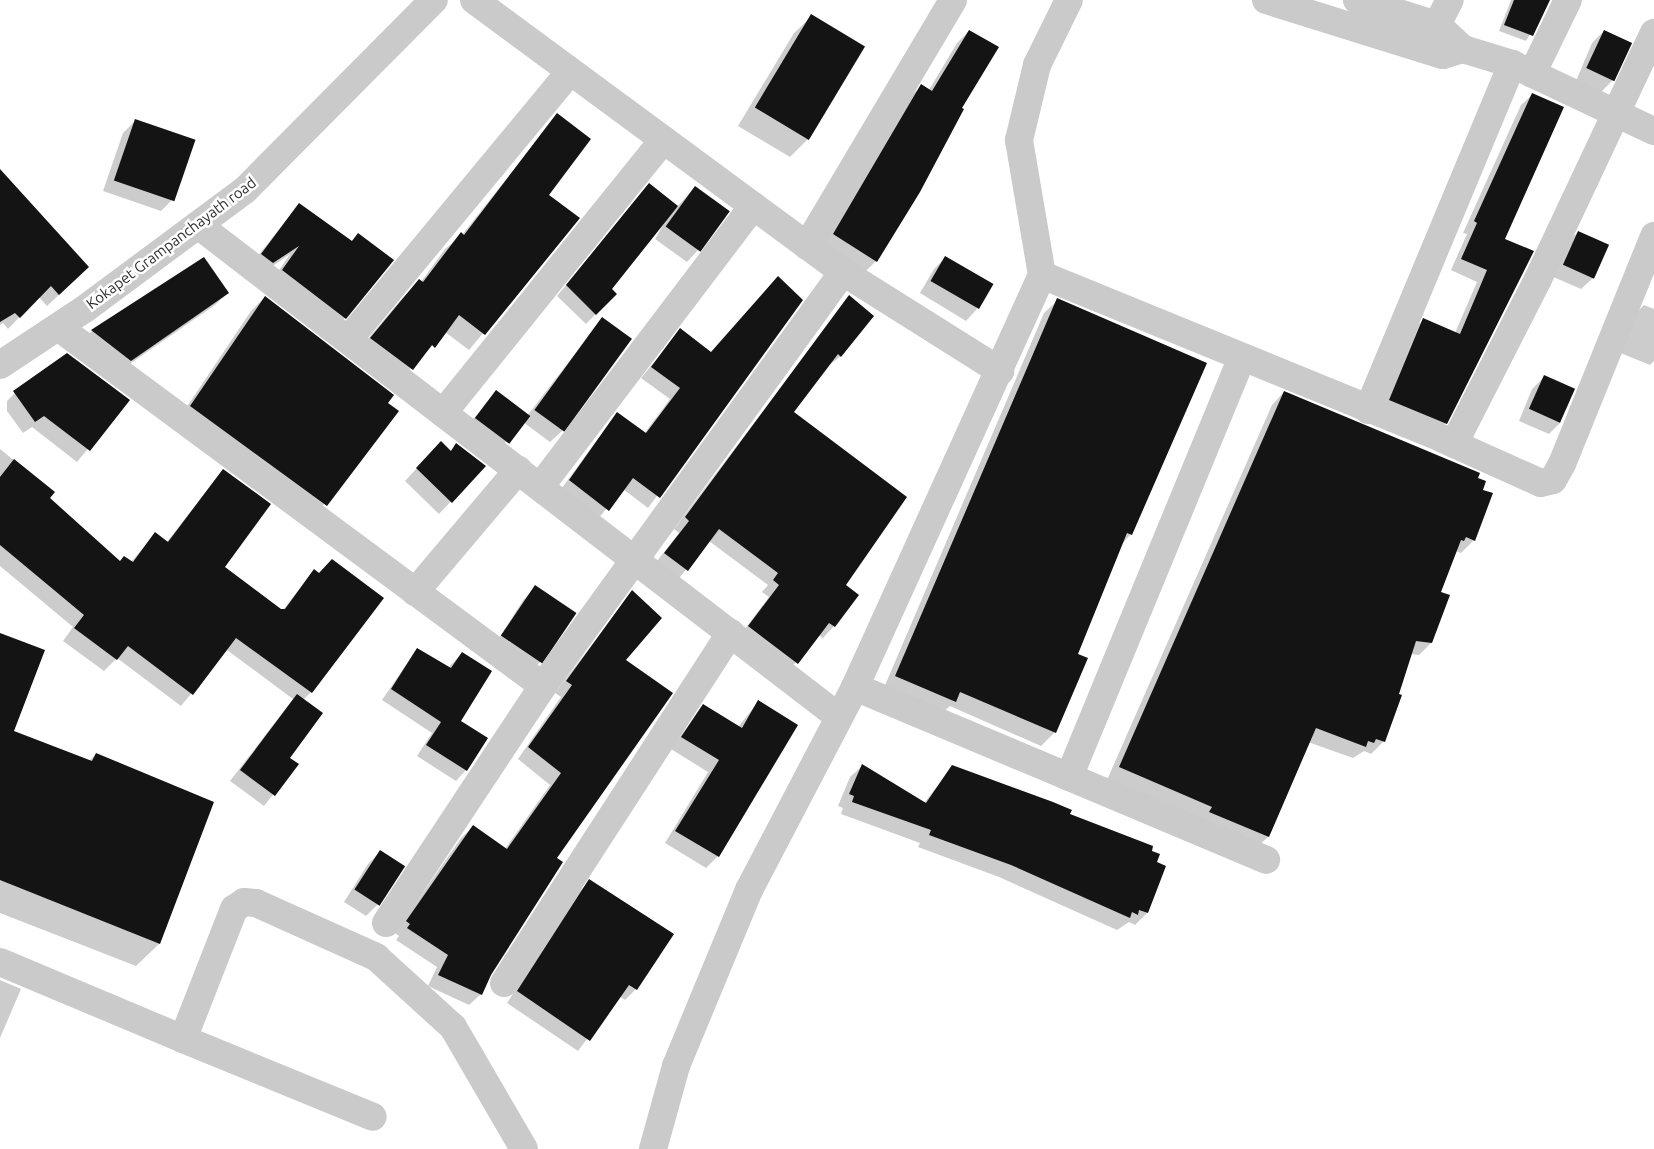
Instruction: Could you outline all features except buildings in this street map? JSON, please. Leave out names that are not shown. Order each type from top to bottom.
[{"type":"street","name":"Kokapet Grampanchayath road","points":[[0,365],[58,327],[245,190],[434,0]]},
{"type":"street","points":[[474,0],[843,272],[1000,371]]},
{"type":"street","points":[[807,246],[953,0]]},
{"type":"street","points":[[653,1149],[676,1066],[750,890],[855,687],[1042,275],[1018,140],[1037,65],[1069,0]]},
{"type":"street","points":[[1266,0],[1443,55],[1463,49]]},
{"type":"street","points":[[1357,0],[1437,25],[1463,49],[1522,69],[1654,131]]},
{"type":"street","points":[[1437,25],[1450,0]]},
{"type":"street","points":[[1368,410],[1522,69],[1568,0]]},
{"type":"street","points":[[1454,444],[1654,33]]},
{"type":"street","points":[[348,340],[570,72]]},
{"type":"street","points":[[443,413],[663,140]]},
{"type":"street","points":[[540,488],[753,206]]},
{"type":"street","points":[[198,225],[840,717]]},
{"type":"street","points":[[1042,275],[1454,444],[1541,483],[1553,480],[1654,236]]},
{"type":"street","points":[[386,923],[543,686],[843,272]]},
{"type":"street","points":[[58,327],[543,686]]},
{"type":"street","points":[[1069,777],[1242,357]]},
{"type":"street","points":[[415,592],[518,470]]},
{"type":"street","points":[[504,983],[730,633]]},
{"type":"street","points":[[855,687],[1266,860]]},
{"type":"street","points":[[184,1039],[234,909],[244,902],[256,903],[376,957],[432,1008],[453,1028],[524,1149]]},
{"type":"street","points":[[0,962],[373,1118]]}]
